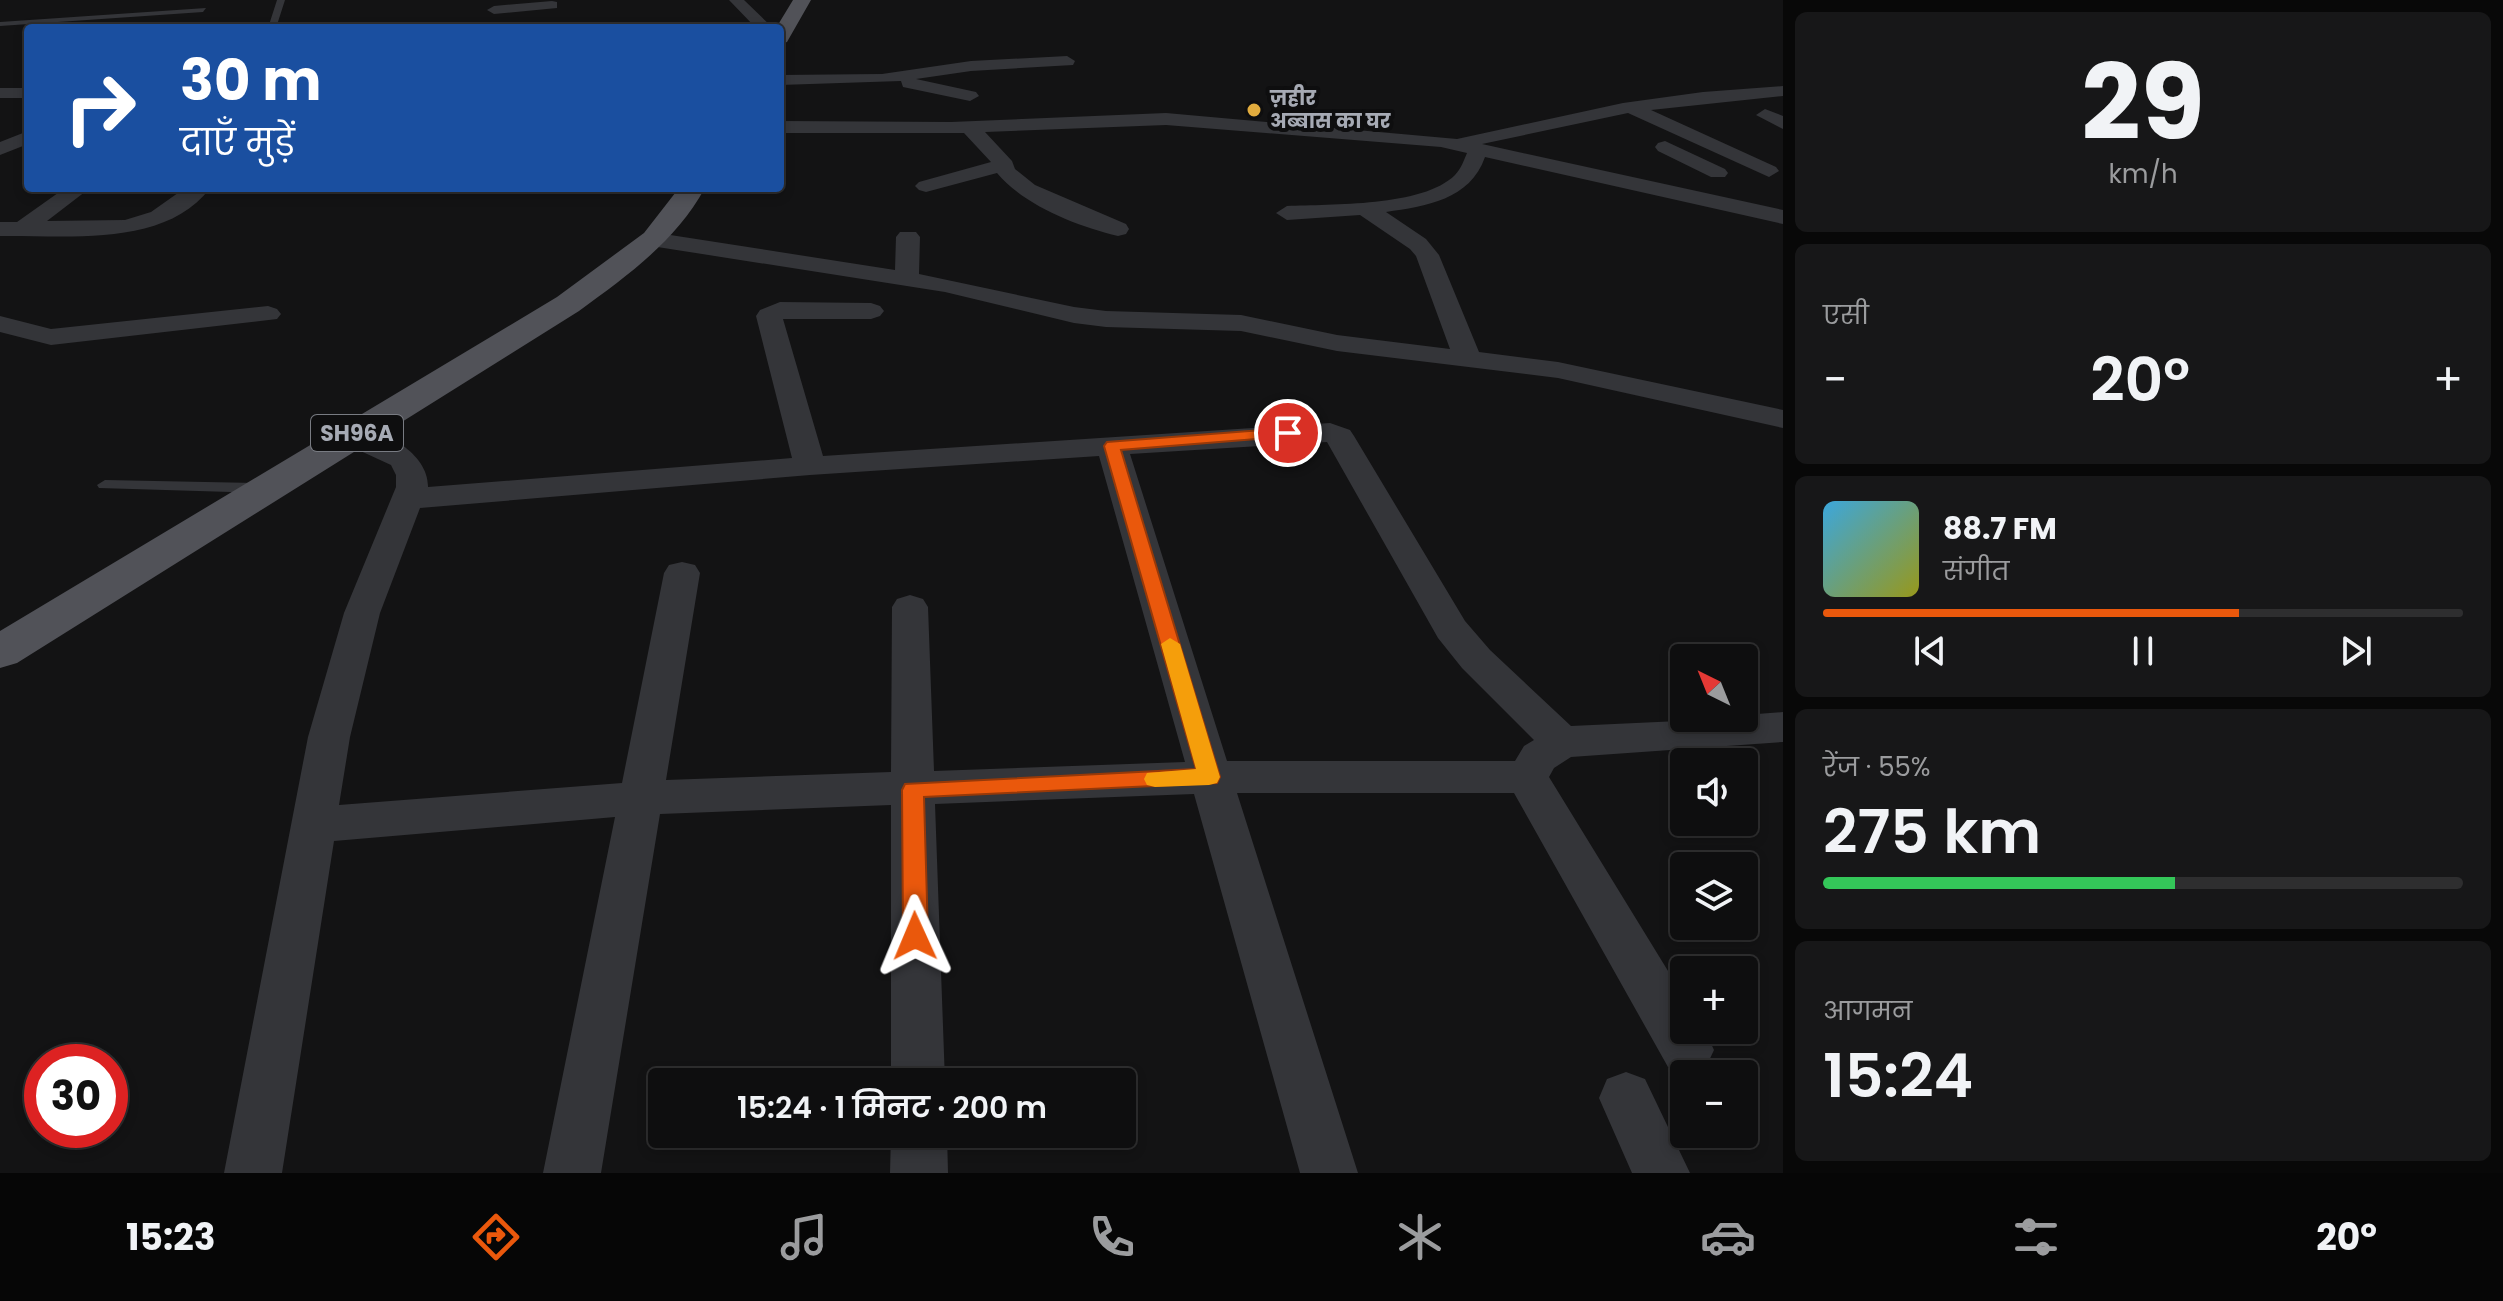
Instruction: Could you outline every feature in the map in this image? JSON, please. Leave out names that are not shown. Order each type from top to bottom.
[{"type":"main road","points":[[784,31],[802,0]]},
{"type":"main road","name":"SH96A","points":[[0,652],[568,304],[631,259],[683,206],[690,192]]},
{"type":"street","points":[[736,0],[761,24]]},
{"type":"street","points":[[501,24],[491,5],[552,5]]},
{"type":"street","points":[[784,80],[882,79],[971,66],[1067,61]]},
{"type":"street","points":[[882,79],[970,96]]},
{"type":"street","points":[[1467,146],[1524,128],[1735,93],[1783,91]]},
{"type":"street","points":[[0,93],[24,93]]},
{"type":"street","points":[[1680,101],[1715,118]]},
{"type":"street","points":[[1634,109],[1769,171]]},
{"type":"street","points":[[1599,115],[1626,128]]},
{"type":"street","points":[[784,128],[856,137],[969,127],[1166,119],[1270,127],[1467,146],[1783,217]]},
{"type":"street","points":[[969,127],[1005,165],[1014,182],[1059,205],[1118,229]]},
{"type":"street","points":[[1270,127],[1282,151]]},
{"type":"street","points":[[0,149],[24,139]]},
{"type":"street","points":[[1652,141],[1718,173]]},
{"type":"street","points":[[1287,213],[1365,208],[1445,191],[1459,183],[1469,172],[1467,146]]},
{"type":"street","points":[[0,162],[24,161]]},
{"type":"street","points":[[926,186],[1005,165]]},
{"type":"street","points":[[23,228],[73,192]]},
{"type":"street","points":[[0,229],[127,227],[145,223],[193,192]]},
{"type":"street","points":[[1365,208],[1418,244],[1427,255],[1467,357]]},
{"type":"street","points":[[907,279],[908,237]]},
{"type":"street","points":[[651,239],[971,290],[1074,315],[1119,319],[1221,320],[1337,343],[1558,370],[1779,424]]},
{"type":"street","points":[[810,466],[769,316],[780,310],[871,311]]},
{"type":"street","points":[[0,324],[51,337],[268,314]]},
{"type":"street","points":[[407,499],[810,466],[1317,431],[1339,436],[1451,629],[1476,659],[1562,742]]},
{"type":"street","points":[[253,1173],[329,737],[362,613],[415,473],[402,456],[352,436]]},
{"type":"street","points":[[1112,446],[1329,1173]]},
{"type":"street","points":[[572,1173],[682,573]]},
{"type":"street","points":[[910,607],[918,1068]]},
{"type":"street","points":[[1527,777],[1539,757],[1562,742],[1783,727]]},
{"type":"street","points":[[313,825],[640,798],[1209,777],[1527,777]]},
{"type":"street","points":[[1527,777],[1687,1050]]},
{"type":"street","points":[[1626,1098],[1661,1173]]},
{"type":"street","points":[[919,1148],[919,1173]]},
{"type":"lane","points":[[273,24],[281,0]]},
{"type":"lane","points":[[0,24],[203,10]]},
{"type":"lane","points":[[105,485],[266,488]]},
{"type":"slow traffic","points":[[1155,779],[1209,777],[1170,644]]},
{"type":"place","name":"ज़हीर अब्बास का घर","points":[[1254,110]]},
{"type":"route","points":[[915,936],[913,790],[1209,777],[1112,446],[1288,433]]}]
